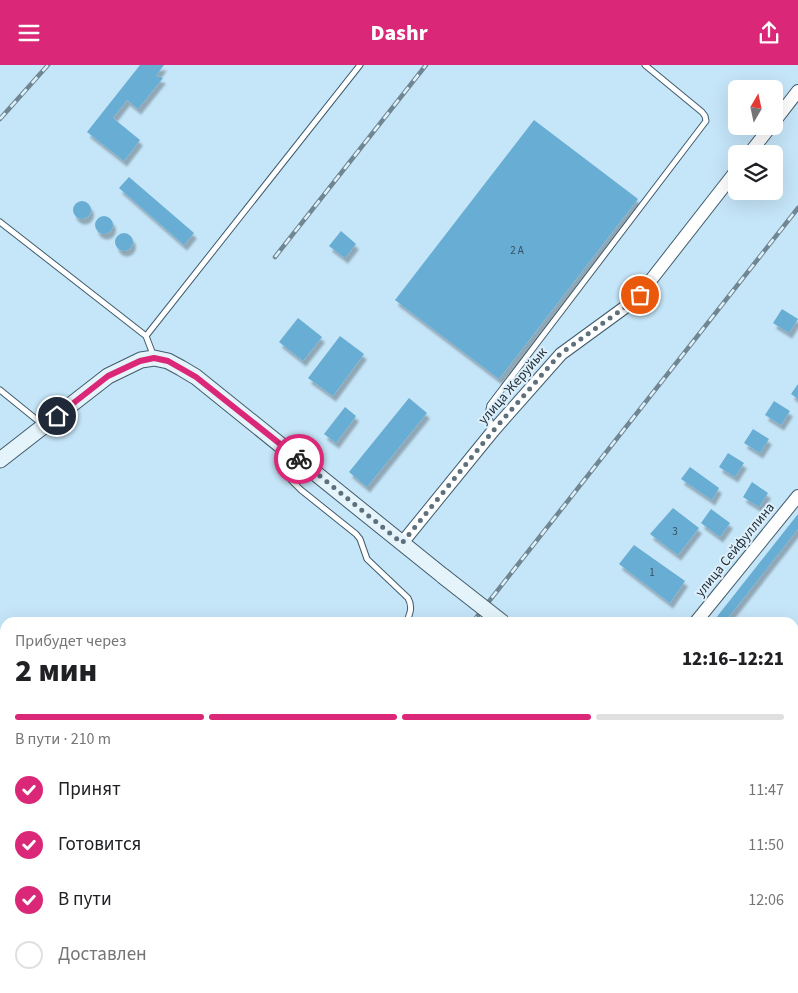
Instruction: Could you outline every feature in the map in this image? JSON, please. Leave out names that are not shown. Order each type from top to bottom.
[{"type":"main road","points":[[0,460],[108,376],[140,361],[154,358],[168,361],[196,377],[495,617]]},
{"type":"street","points":[[783,110],[798,91]]},
{"type":"street","points":[[756,145],[764,135]]},
{"type":"street","name":"улица Жеруйык","points":[[402,543],[493,431],[560,354],[640,295],[728,181]]},
{"type":"street","name":"улица Сейфуллина","points":[[700,617],[798,496]]},
{"type":"lane","points":[[146,336],[360,65]]},
{"type":"lane","points":[[493,431],[488,412],[490,405],[706,121],[702,112],[645,65]]},
{"type":"lane","points":[[0,222],[146,336],[154,358]]},
{"type":"lane","points":[[0,390],[44,426]]},
{"type":"lane","points":[[288,451],[286,462],[291,479],[301,490],[360,539],[367,559],[408,598],[410,602],[409,617]]},
{"type":"building","points":[[140,65],[164,65],[156,76],[163,78],[138,109],[127,100],[113,118],[140,140],[124,161],[87,132]]},
{"type":"building","points":[[534,120],[638,199],[499,379],[395,300]]},
{"type":"building","points":[[129,177],[194,233],[184,245],[119,188]]},
{"type":"building","points":[[82,201],[88,204],[91,210],[88,216],[82,219],[76,216],[73,210],[76,204]]},
{"type":"building","points":[[104,216],[110,219],[113,225],[110,231],[104,234],[98,231],[95,225],[98,219]]},
{"type":"building","points":[[341,231],[356,244],[345,258],[329,246]]},
{"type":"building","points":[[124,233],[130,236],[133,242],[130,248],[124,251],[118,248],[115,242],[118,236]]},
{"type":"building","points":[[782,309],[798,319],[789,333],[773,323]]},
{"type":"building","points":[[298,318],[322,337],[303,361],[279,342]]},
{"type":"building","points":[[340,336],[364,354],[333,396],[308,378]]},
{"type":"building","points":[[798,384],[798,399],[791,394]]},
{"type":"building","points":[[409,398],[427,413],[367,487],[349,472]]},
{"type":"building","points":[[774,401],[790,411],[781,425],[765,415]]},
{"type":"building","points":[[345,407],[356,416],[336,443],[324,434]]},
{"type":"building","points":[[753,429],[769,439],[760,453],[744,443]]},
{"type":"building","points":[[728,453],[744,463],[735,477],[719,467]]},
{"type":"building","points":[[690,467],[719,488],[712,500],[681,479]]},
{"type":"building","points":[[752,482],[768,493],[759,507],[743,497]]},
{"type":"building","points":[[673,508],[699,528],[678,555],[650,534]]},
{"type":"building","points":[[711,509],[730,523],[720,537],[701,523]]},
{"type":"building","points":[[798,514],[798,529],[729,617],[717,617]]},
{"type":"building","points":[[634,545],[685,581],[670,603],[619,564]]},
{"type":"railway","points":[[0,119],[48,65]]},
{"type":"railway","points":[[275,257],[426,65]]},
{"type":"railway","points":[[477,617],[798,208]]},
{"type":"way so far","points":[[299,459],[402,543],[493,431],[560,354],[640,295]]},
{"type":"route","points":[[57,416],[108,376],[140,361],[154,358],[168,361],[196,377],[299,459]]}]
